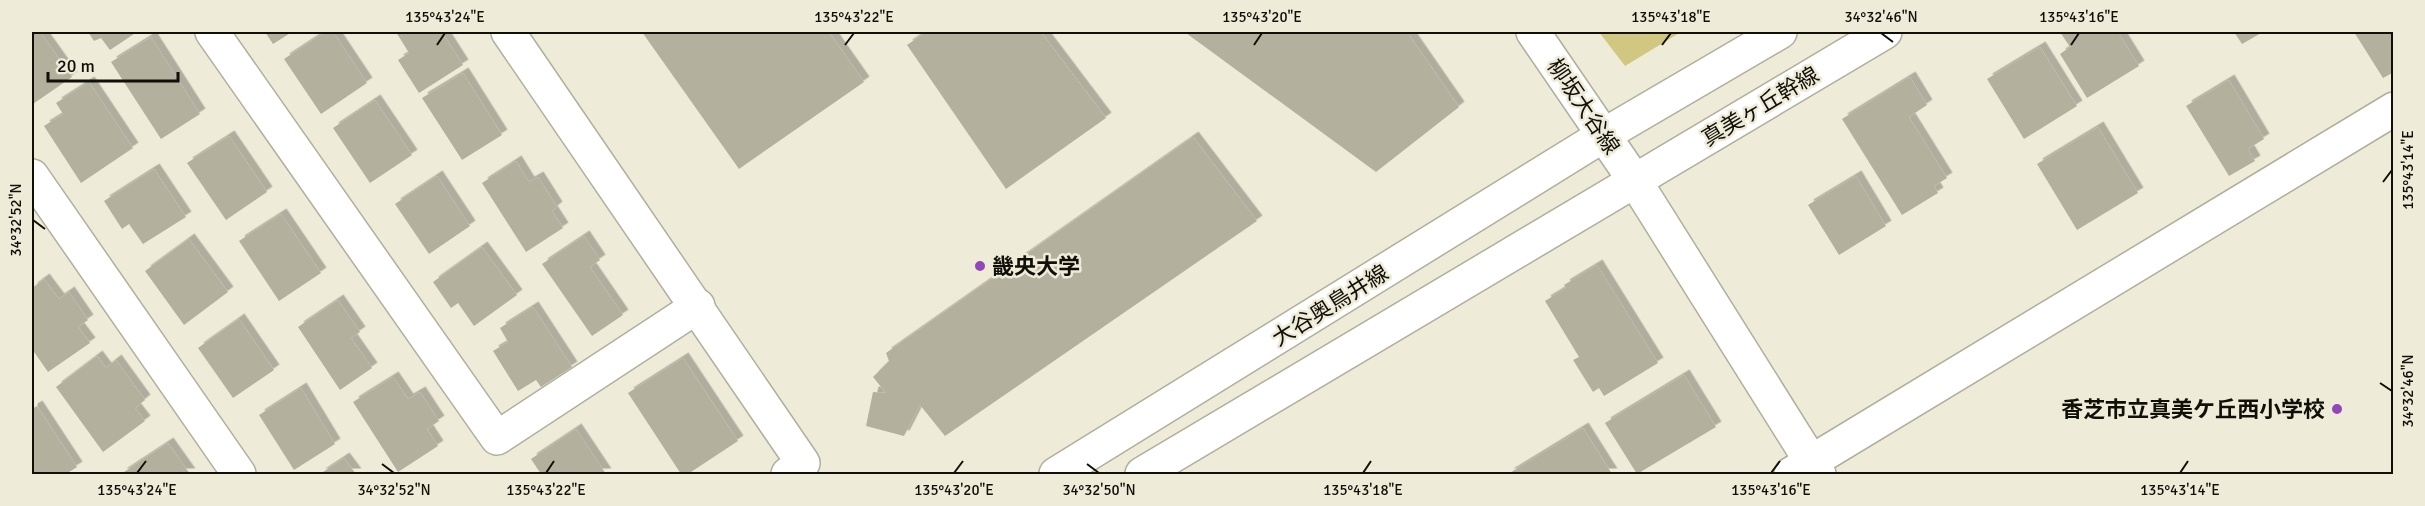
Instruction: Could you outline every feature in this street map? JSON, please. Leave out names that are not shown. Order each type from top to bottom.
[{"type":"street","points":[[212,32],[497,438],[698,306]]},
{"type":"street","points":[[508,32],[698,306],[803,463],[788,474]]},
{"type":"street","name":"柳坂大谷線","points":[[1533,32],[1635,181],[1808,470]]},
{"type":"street","points":[[1604,135],[1780,32]]},
{"type":"street","name":"真美ヶ丘幹線","points":[[1635,181],[1885,32]]},
{"type":"street","points":[[1808,470],[2394,109]]},
{"type":"street","name":"大谷奥鳥井線","points":[[1056,474],[1604,135]]},
{"type":"street","points":[[32,176],[239,474]]},
{"type":"street","points":[[1142,474],[1635,181]]},
{"type":"shaded area","points":[[1599,32],[1681,32],[1625,66]]},
{"type":"building","points":[[32,32],[40,32],[72,77],[33,104]]},
{"type":"building","points":[[88,32],[137,32],[110,50],[101,38],[94,41]]},
{"type":"building","points":[[265,32],[292,32],[273,44]]},
{"type":"building","points":[[325,32],[333,32],[367,83],[321,114],[284,59]]},
{"type":"building","points":[[396,32],[442,32],[463,65],[419,93],[398,60],[409,53]]},
{"type":"building","points":[[642,32],[829,32],[864,82],[739,169]]},
{"type":"building","points":[[926,32],[1041,32],[1106,118],[1006,189],[907,45]]},
{"type":"building","points":[[1407,32],[1459,107],[1376,172],[1186,33]]},
{"type":"building","points":[[2060,32],[2118,32],[2139,66],[2087,98],[2060,54],[2070,47]]},
{"type":"building","points":[[2234,32],[2263,32],[2242,44]]},
{"type":"building","points":[[2354,32],[2394,32],[2394,72],[2383,78]]},
{"type":"building","points":[[151,37],[200,114],[161,139],[111,62]]},
{"type":"building","points":[[2040,47],[2077,106],[2024,139],[1987,79]]},
{"type":"building","points":[[463,73],[502,135],[462,160],[422,98]]},
{"type":"building","points":[[1910,77],[1927,105],[1909,117],[1947,178],[1934,186],[1938,193],[1902,215],[1842,119]]},
{"type":"building","points":[[2229,80],[2264,139],[2248,149],[2255,161],[2229,176],[2186,106]]},
{"type":"building","points":[[89,82],[133,148],[81,183],[44,126],[63,114],[56,103]]},
{"type":"building","points":[[375,100],[412,155],[370,183],[333,128]]},
{"type":"building","points":[[2098,127],[2138,193],[2077,230],[2037,164]]},
{"type":"building","points":[[229,136],[267,192],[226,220],[187,163]]},
{"type":"building","points":[[1193,137],[1257,221],[945,436],[920,405],[904,436],[866,426],[873,392],[886,393],[873,377],[889,361],[886,353]]},
{"type":"building","points":[[516,161],[529,182],[538,177],[557,207],[552,211],[563,228],[526,252],[482,183]]},
{"type":"building","points":[[154,169],[186,217],[143,244],[129,224],[122,229],[104,201]]},
{"type":"building","points":[[437,176],[470,226],[429,254],[395,204]]},
{"type":"building","points":[[1856,176],[1886,226],[1839,255],[1808,205]]},
{"type":"building","points":[[281,214],[321,273],[279,301],[239,241]]},
{"type":"building","points":[[584,236],[600,260],[590,267],[623,315],[592,336],[542,264]]},
{"type":"building","points":[[189,239],[228,292],[184,325],[145,271]]},
{"type":"building","points":[[482,247],[517,295],[474,326],[458,303],[451,308],[433,282]]},
{"type":"building","points":[[1597,265],[1658,363],[1604,396],[1599,388],[1593,392],[1573,360],[1579,357],[1545,301],[1566,288],[1564,285]]},
{"type":"building","points":[[44,279],[59,299],[69,292],[88,320],[78,327],[90,343],[48,372],[32,349],[32,288]]},
{"type":"building","points":[[338,300],[360,332],[351,338],[372,368],[340,390],[298,327]]},
{"type":"building","points":[[533,307],[572,367],[541,387],[536,380],[518,391],[493,351],[508,342],[500,328]]},
{"type":"building","points":[[239,319],[274,370],[233,398],[198,348]]},
{"type":"building","points":[[97,356],[106,368],[116,360],[145,400],[135,408],[145,421],[103,452],[56,387]]},
{"type":"building","points":[[683,358],[738,441],[688,474],[681,474],[628,393]]},
{"type":"building","points":[[1684,375],[1716,427],[1637,474],[1605,423]]},
{"type":"building","points":[[393,377],[408,399],[420,392],[439,421],[427,429],[438,446],[398,472],[353,402]]},
{"type":"building","points":[[301,388],[335,444],[294,470],[259,415]]},
{"type":"building","points":[[37,406],[77,467],[66,474],[32,474],[32,409]]},
{"type":"building","points":[[1583,428],[1612,474],[1508,474]]},
{"type":"building","points":[[576,429],[606,474],[541,474],[531,459]]},
{"type":"building","points":[[168,443],[190,474],[121,474]]},
{"type":"building","points":[[344,458],[356,474],[320,474]]},
{"type":"place","name":"畿央大学","points":[[980,266]]},
{"type":"place","name":"香芝市立真美ケ丘西小学校","points":[[2337,409]]}]
